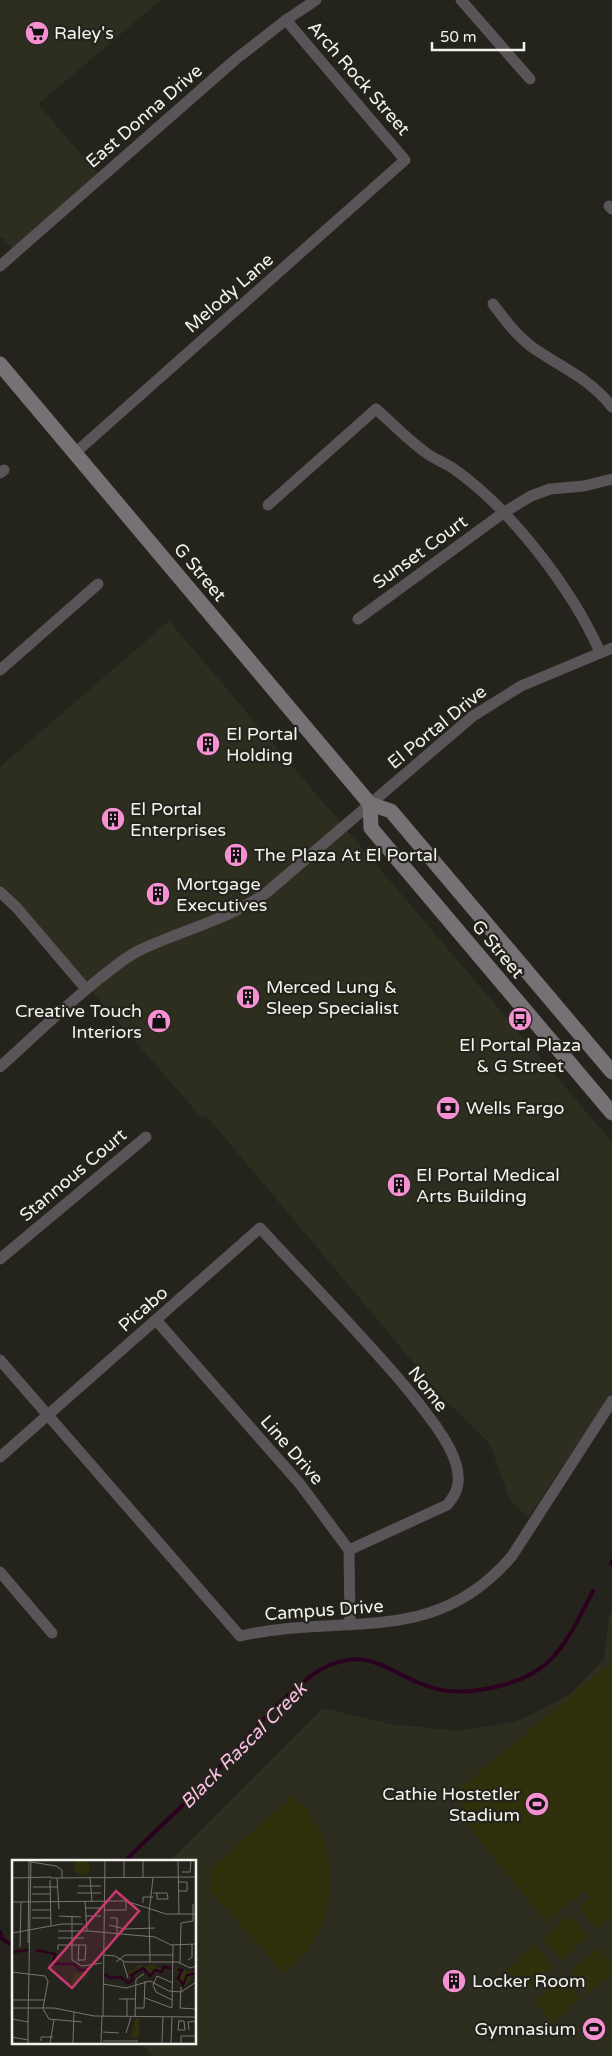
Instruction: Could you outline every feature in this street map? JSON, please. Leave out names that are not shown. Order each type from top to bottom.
[{"type":"street","name":"East Donna Drive","points":[[0,266],[236,59],[286,20],[316,0]]},
{"type":"street","points":[[461,0],[530,78]]},
{"type":"street","name":"Arch Rock Street","points":[[286,20],[406,160]]},
{"type":"street","name":"Melody Lane","points":[[75,452],[406,160]]},
{"type":"street","points":[[493,304],[508,324],[532,346],[580,376],[597,389],[612,407]]},
{"type":"street","name":"G Street","points":[[0,364],[370,804],[391,811],[612,1072]]},
{"type":"street","points":[[268,505],[376,409],[424,451],[454,469],[503,513],[540,555],[572,599],[588,625],[600,652]]},
{"type":"street","name":"Sunset Court","points":[[358,619],[503,513],[531,496],[550,490],[584,486],[612,479]]},
{"type":"street","points":[[0,670],[98,584]]},
{"type":"street","name":"El Portal Drive","points":[[0,1067],[86,989],[136,952],[168,937],[218,920],[245,907],[266,892],[473,716],[499,698],[521,686],[612,648]]},
{"type":"street","name":"G Street","points":[[370,804],[371,828],[612,1113]]},
{"type":"street","points":[[0,892],[17,908],[86,989]]},
{"type":"street","name":"Stannous Court","points":[[0,1259],[146,1137]]},
{"type":"street","name":"Picabo","points":[[0,1457],[260,1228]]},
{"type":"street","name":"Nome","points":[[260,1228],[387,1365],[431,1418],[456,1463],[459,1481],[458,1492],[447,1505],[349,1550]]},
{"type":"street","name":"Line Drive","points":[[156,1320],[300,1484],[349,1550]]},
{"type":"street","name":"Campus Drive","points":[[0,1360],[240,1636],[285,1628],[398,1622],[427,1615],[466,1596],[500,1570],[512,1556],[612,1401]]},
{"type":"street","points":[[349,1550],[350,1624]]},
{"type":"street","points":[[0,1572],[52,1633]]},
{"type":"shaded area","points":[[0,0],[161,0],[38,104],[97,173],[12,249],[3,237],[0,239]]},
{"type":"shaded area","points":[[169,621],[612,1142],[612,1392],[528,1518],[510,1500],[490,1444],[443,1398],[206,1115],[202,1118],[71,968],[0,896],[0,767]]},
{"type":"shaded area","points":[[612,1611],[612,2056],[153,2056],[143,2044],[196,2044],[196,1860],[171,1860],[323,1708],[390,1724],[459,1731],[516,1722],[569,1695],[604,1659],[609,1617]]},
{"type":"shaded area","name":"Cathie Hostetler Stadium","points":[[612,1662],[612,1883],[609,1886],[612,1889],[612,1916],[597,1929],[579,1907],[590,1898],[584,1891],[547,1922],[463,1820],[460,1788]]},
{"type":"shaded area","points":[[293,1795],[310,1815],[322,1837],[329,1861],[330,1886],[326,1910],[317,1934],[303,1955],[284,1973],[209,1889],[210,1870]]},
{"type":"shaded area","points":[[570,1915],[589,1936],[561,1960],[543,1938]]},
{"type":"shaded area","points":[[534,1946],[553,1967],[525,1991],[507,1969]]},
{"type":"shaded area","points":[[598,1947],[612,1963],[612,1972],[589,1992],[570,1970]]},
{"type":"shaded area","points":[[562,1978],[580,1999],[552,2023],[534,2001]]},
{"type":"waterway","name":"Black Rascal Creek","points":[[126,1860],[212,1776],[279,1703],[314,1674],[330,1665],[356,1659],[378,1663],[422,1684],[445,1691],[468,1691],[508,1684],[526,1677],[541,1668],[553,1657],[564,1644],[593,1591]]},
{"type":"waterway","name":"Black Rascal Creek","points":[[0,1932],[2,1939],[12,1945]]},
{"type":"place","name":"Raley's","points":[[37,33]]},
{"type":"place","name":"El Portal Holding","points":[[208,744]]},
{"type":"place","name":"El Portal Enterprises","points":[[113,819]]},
{"type":"place","name":"The Plaza At El Portal","points":[[236,855]]},
{"type":"place","name":"Mortgage Executives","points":[[158,894]]},
{"type":"place","name":"Merced Lung & Sleep Specialist","points":[[248,997]]},
{"type":"place","name":"El Portal Plaza & G Street","points":[[520,1019]]},
{"type":"place","name":"Creative Touch Interiors","points":[[159,1021]]},
{"type":"place","name":"Wells Fargo","points":[[448,1108]]},
{"type":"place","name":"El Portal Medical Arts Building","points":[[399,1185]]},
{"type":"place","name":"Cathie Hostetler Stadium","points":[[537,1804]]},
{"type":"place","name":"Locker Room","points":[[454,1981]]},
{"type":"place","name":"Gymnasium","points":[[594,2029]]}]
